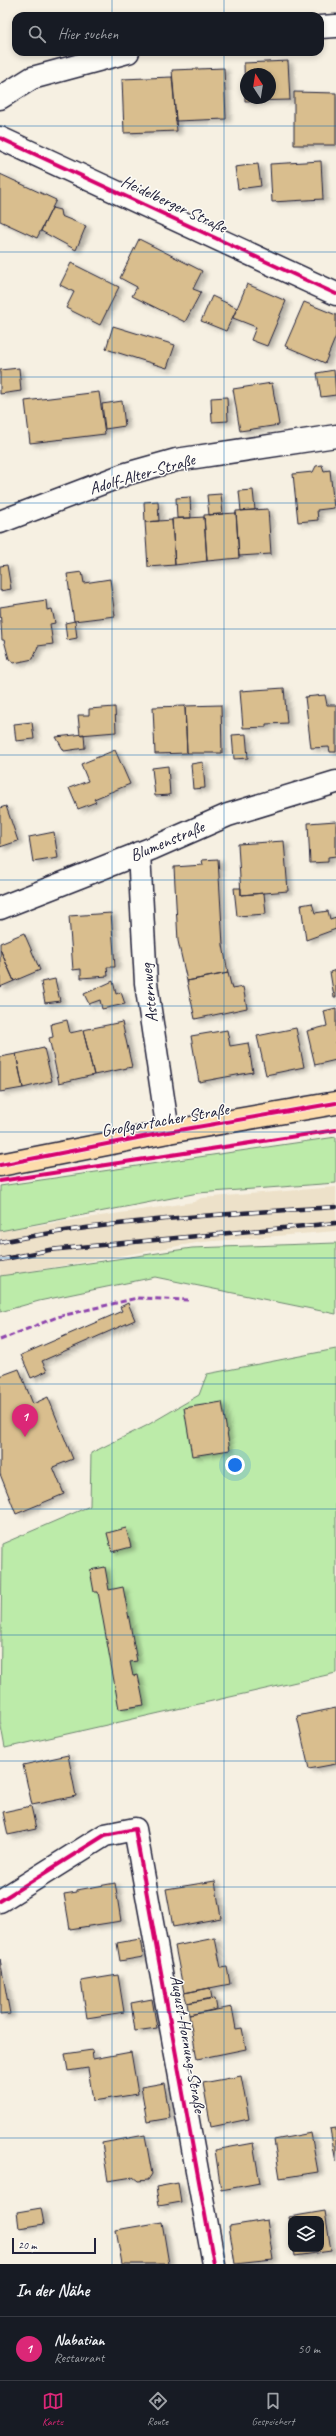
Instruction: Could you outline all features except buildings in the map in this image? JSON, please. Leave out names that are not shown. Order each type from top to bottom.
[{"type":"main road","name":"Großgartacher Straße","points":[[0,1165],[168,1132],[336,1103]]},
{"type":"street","points":[[324,27],[336,26]]},
{"type":"street","points":[[0,98],[32,78],[113,56]]},
{"type":"street","name":"Heidelberger Straße","points":[[0,138],[336,294]]},
{"type":"street","name":"Adolf-Alter-Straße","points":[[0,522],[126,474],[176,460],[336,436]]},
{"type":"street","name":"Blumenstraße","points":[[0,908],[139,854],[228,816],[336,782]]},
{"type":"street","name":"Asternweg","points":[[139,854],[146,983],[168,1132]]},
{"type":"street","name":"August-Hornung-Straße","points":[[0,1901],[105,1835],[136,1829],[214,2264]]},
{"type":"shaded area","points":[[336,1187],[336,1231],[202,1242],[0,1276],[0,1231],[194,1202],[201,1198]]},
{"type":"green space","points":[[336,1137],[336,1183],[198,1193],[0,1231],[0,1186]]},
{"type":"green space","points":[[336,1243],[336,1314],[155,1277],[39,1301],[0,1312],[0,1276],[192,1248]]},
{"type":"green space","points":[[336,1349],[336,1673],[5,1748],[0,1721],[2,1544],[90,1506],[91,1453],[146,1426],[199,1395],[207,1374]]},
{"type":"railway","points":[[0,1242],[41,1234],[125,1223],[209,1215],[336,1207]]},
{"type":"railway","points":[[0,1260],[49,1250],[336,1223]]},
{"type":"marked path","points":[[0,1340],[57,1317],[137,1298],[188,1300]]},
{"type":"cycle path","points":[[0,138],[336,294]]},
{"type":"cycle path","points":[[0,1165],[168,1132],[336,1103]]},
{"type":"cycle path","points":[[0,1181],[336,1130]]},
{"type":"cycle path","points":[[0,1901],[105,1835],[135,1829],[214,2264]]},
{"type":"place","name":"Nabatian","points":[[25,1437]]}]
